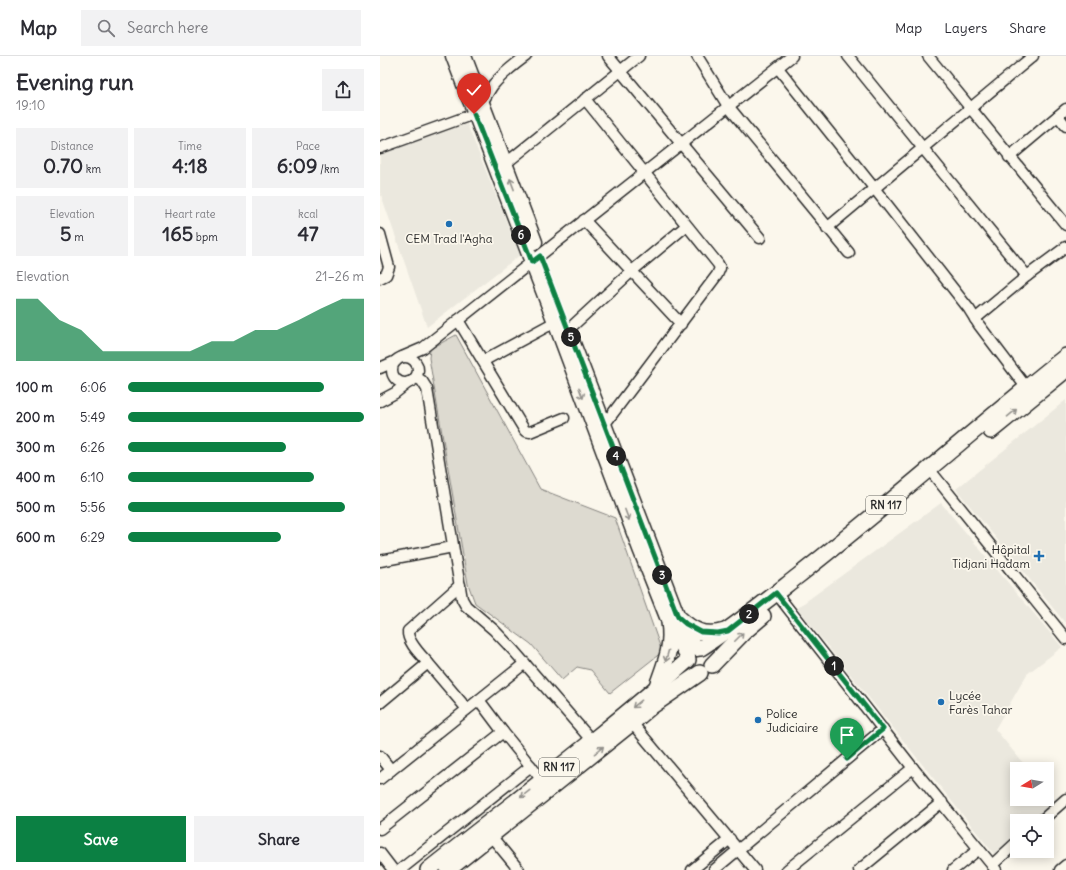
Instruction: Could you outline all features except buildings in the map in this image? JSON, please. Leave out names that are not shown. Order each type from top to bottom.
[{"type":"main road","name":"RN 117","points":[[932,473],[1026,387],[1066,356]]},
{"type":"main road","name":"RN 117","points":[[448,870],[484,833],[542,780],[572,763],[632,723],[652,706],[706,669],[779,597],[831,550],[1066,370]]},
{"type":"main road","name":"RN 117","points":[[428,870],[484,833],[572,763],[592,741],[656,688],[693,654],[779,597]]},
{"type":"main road","points":[[656,688],[667,657],[673,619],[701,632],[711,634],[728,631]]},
{"type":"main road","points":[[705,649],[712,658],[706,669],[696,672],[689,667],[693,654],[705,649]]},
{"type":"street","points":[[453,56],[505,164],[555,322],[640,549],[673,619],[693,654]]},
{"type":"street","points":[[464,56],[478,109],[536,259],[568,330],[604,425],[673,619]]},
{"type":"street","points":[[380,148],[478,109],[501,76],[526,56]]},
{"type":"street","points":[[608,56],[760,238]]},
{"type":"street","points":[[505,164],[639,56]]},
{"type":"street","points":[[697,56],[728,106],[849,253]]},
{"type":"street","points":[[380,368],[424,348],[792,56]]},
{"type":"street","points":[[848,56],[1027,276]]},
{"type":"street","points":[[828,228],[1033,56]]},
{"type":"street","points":[[931,57],[1009,157],[1066,225]]},
{"type":"street","points":[[778,68],[969,309],[1026,387]]},
{"type":"street","points":[[585,99],[720,268],[717,275],[681,324],[604,425]]},
{"type":"street","points":[[1009,157],[1066,109]]},
{"type":"street","points":[[1058,116],[1066,126]]},
{"type":"street","points":[[584,220],[681,324]]},
{"type":"street","points":[[568,330],[632,271],[686,226]]},
{"type":"street","points":[[380,234],[389,268],[386,275],[380,278]]},
{"type":"street","points":[[975,318],[1066,247]]},
{"type":"street","points":[[458,320],[525,431],[530,432],[564,418]]},
{"type":"street","points":[[483,361],[555,322]]},
{"type":"street","points":[[380,401],[395,392],[414,377],[424,348]]},
{"type":"street","points":[[414,377],[416,364],[410,358],[399,359],[392,368],[394,377],[401,382],[414,377],[422,381],[427,389],[462,599],[466,606],[494,630],[592,741]]},
{"type":"street","points":[[932,473],[1066,639]]},
{"type":"street","points":[[380,561],[453,547]]},
{"type":"street","points":[[460,585],[408,631],[408,636],[428,663],[467,709]]},
{"type":"street","points":[[779,597],[913,768],[994,867],[1010,850]]},
{"type":"street","points":[[380,703],[428,663]]},
{"type":"street","points":[[380,779],[525,664]]},
{"type":"street","points":[[479,700],[542,780]]},
{"type":"street","points":[[632,723],[755,870]]},
{"type":"street","points":[[714,870],[883,729]]},
{"type":"street","points":[[380,829],[503,732]]},
{"type":"street","points":[[380,756],[391,770]]},
{"type":"street","points":[[400,870],[531,766]]},
{"type":"street","points":[[787,870],[913,768]]},
{"type":"street","points":[[1049,814],[1066,799]]},
{"type":"street","points":[[858,870],[942,802]]},
{"type":"street","points":[[467,818],[484,833],[519,870]]},
{"type":"street","points":[[692,870],[730,840]]},
{"type":"street","points":[[953,870],[979,849]]},
{"type":"street","points":[[380,853],[393,870]]},
{"type":"street","points":[[1060,870],[1066,864]]},
{"type":"shaded area","name":"CEM Trad l'Agha","points":[[467,124],[520,255],[427,327],[380,192],[380,154]]},
{"type":"shaded area","points":[[456,335],[540,489],[615,518],[662,652],[610,693],[591,670],[577,667],[562,680],[531,644],[475,603],[468,584],[429,358],[430,349]]},
{"type":"shaded area","name":"Hôpital Tidjani Hadam","points":[[1066,400],[1066,624],[956,489]]},
{"type":"shaded area","name":"Lycée Farès Tahar","points":[[941,503],[1062,647],[1027,674],[995,729],[1022,762],[1010,762],[1010,806],[1051,806],[1042,814],[1010,814],[1010,841],[994,854],[797,608]]},
{"type":"place","name":"CEM Trad l'Agha","points":[[449,224]]},
{"type":"place","name":"Hôpital Tidjani Hadam","points":[[1039,556]]},
{"type":"place","name":"Lycée Farès Tahar","points":[[941,702]]},
{"type":"place","name":"Police Judiciaire","points":[[758,720]]},
{"type":"route","points":[[474,114],[532,262],[540,256],[678,617],[693,629],[706,634],[728,631],[776,593],[883,729],[847,759]]}]
